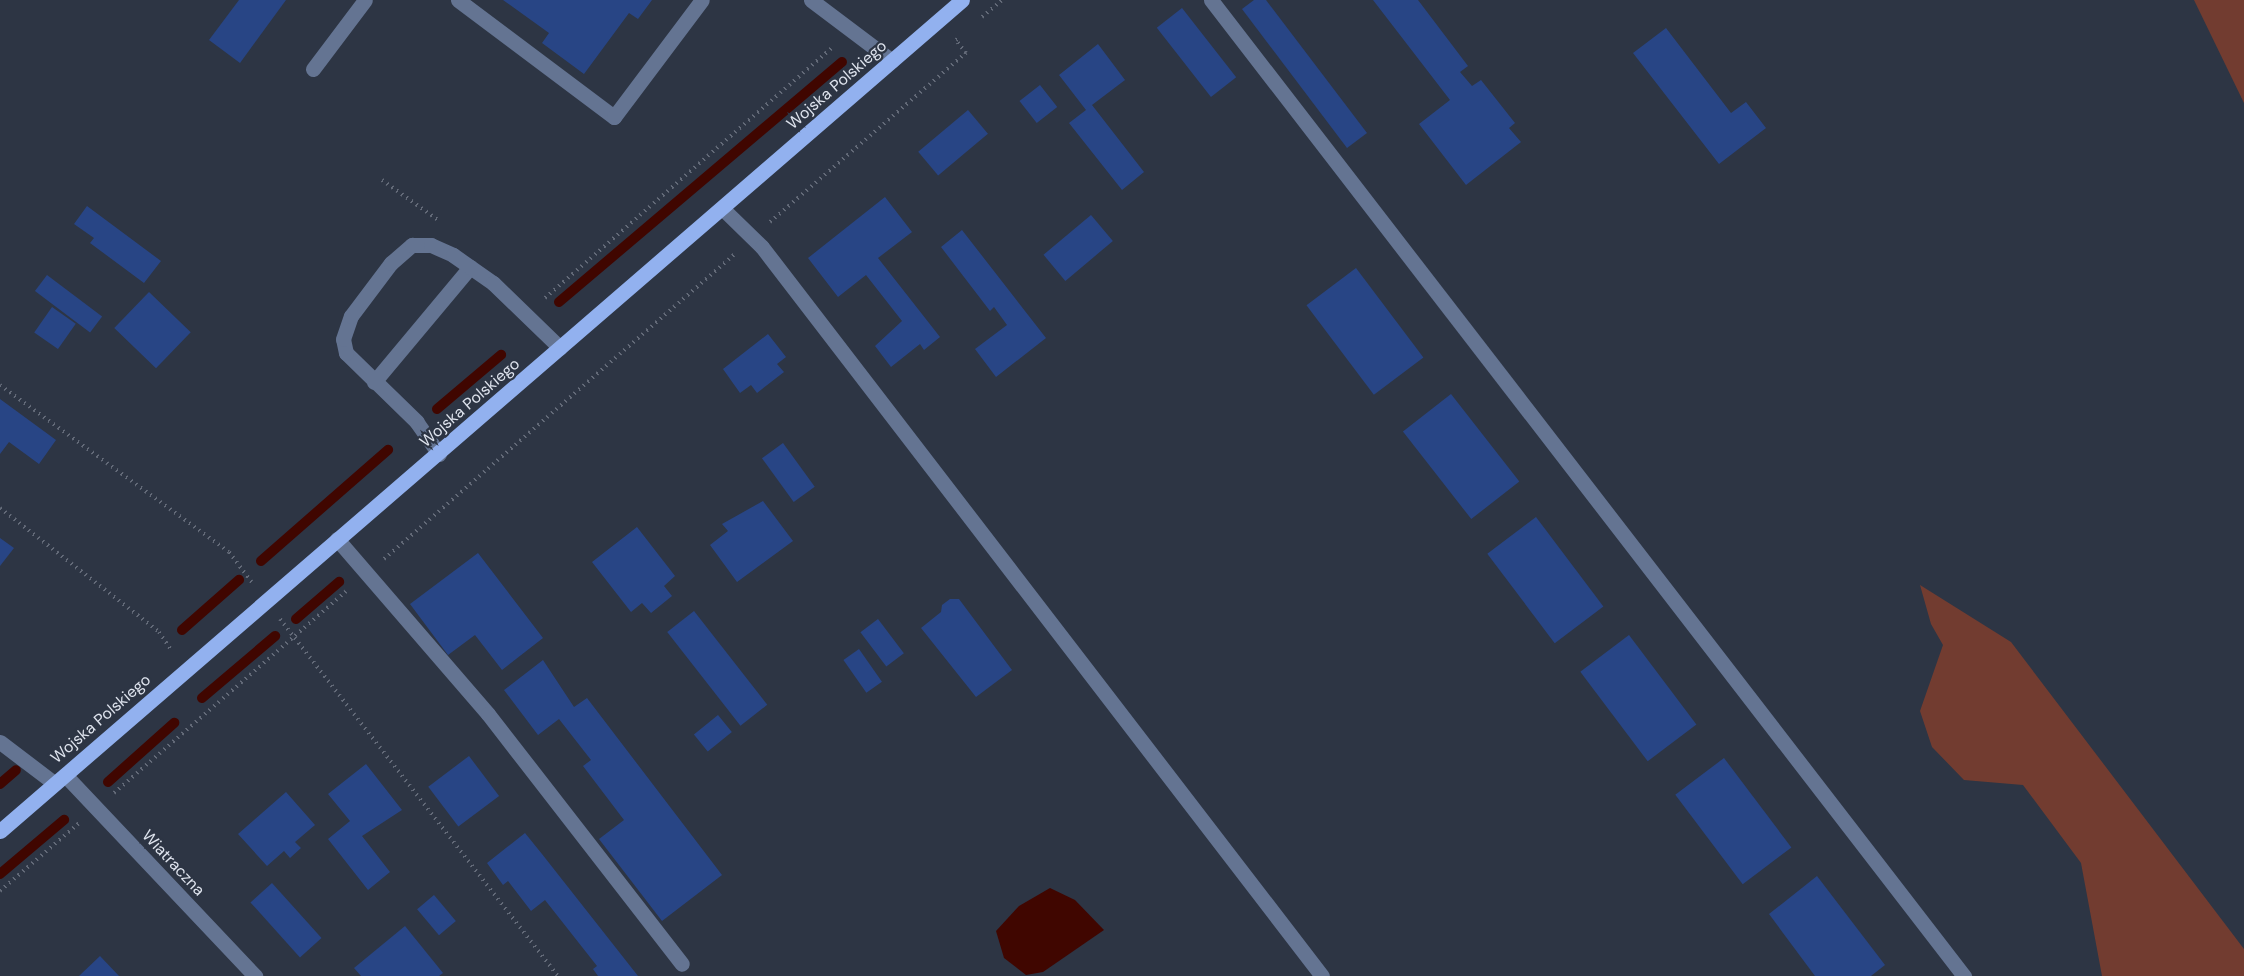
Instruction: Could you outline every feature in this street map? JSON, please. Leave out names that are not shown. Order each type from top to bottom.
[{"type":"main road","name":"Wojska Polskiego","points":[[0,831],[723,209],[962,0]]},
{"type":"street","points":[[313,69],[364,0]]},
{"type":"street","points":[[458,0],[614,117],[702,0]]},
{"type":"street","points":[[811,0],[892,61]]},
{"type":"street","points":[[1211,0],[1964,976]]},
{"type":"street","points":[[723,209],[753,237],[1322,976]]},
{"type":"street","points":[[439,454],[417,422],[346,353],[343,339],[351,316],[391,262],[412,245],[431,245],[470,267],[528,313],[560,348]]},
{"type":"street","points":[[374,382],[470,267]]},
{"type":"street","points":[[337,539],[488,714],[682,964]]},
{"type":"street","name":"Wiatraczna","points":[[0,742],[59,779],[96,808],[255,976]]},
{"type":"path","points":[[979,19],[1002,0]]},
{"type":"path","points":[[528,313],[852,31]]},
{"type":"path","points":[[0,891],[966,53],[956,40],[964,33]]},
{"type":"path","points":[[0,385],[229,552],[558,976]]},
{"type":"path","points":[[0,508],[159,632],[185,670]]},
{"type":"shaded area","points":[[2194,0],[2244,0],[2244,103]]},
{"type":"shaded area","points":[[1920,585],[2011,642],[2244,949],[2244,976],[2102,976],[2081,863],[2023,785],[1964,780],[1932,747],[1920,711],[1943,645],[1931,624]]},
{"type":"shaded area","points":[[1050,888],[1075,900],[1104,930],[1043,972],[1026,975],[1004,958],[996,931],[1019,906]]},
{"type":"building","points":[[239,0],[286,0],[240,63],[209,40]]},
{"type":"building","points":[[503,0],[652,0],[638,19],[629,13],[584,74],[542,43],[549,33]]},
{"type":"building","points":[[1254,0],[1266,0],[1367,133],[1347,148],[1242,9]]},
{"type":"building","points":[[1373,0],[1418,0],[1468,66],[1460,72],[1472,86],[1481,80],[1515,123],[1509,128],[1521,142],[1466,185],[1419,124],[1450,100]]},
{"type":"building","points":[[1182,8],[1236,77],[1211,97],[1157,28]]},
{"type":"building","points":[[1666,28],[1731,113],[1746,102],[1766,128],[1719,164],[1633,53]]},
{"type":"building","points":[[1098,44],[1125,80],[1092,105],[1144,172],[1122,190],[1069,123],[1086,110],[1059,75]]},
{"type":"building","points":[[1040,85],[1057,107],[1037,123],[1020,101]]},
{"type":"building","points":[[968,110],[988,134],[938,176],[918,152]]},
{"type":"building","points":[[885,197],[912,232],[878,258],[940,337],[924,350],[920,344],[891,367],[875,346],[902,321],[866,275],[838,297],[808,258]]},
{"type":"building","points":[[87,206],[161,261],[144,283],[90,243],[94,238],[74,224]]},
{"type":"building","points":[[1091,215],[1113,241],[1065,281],[1044,255]]},
{"type":"building","points":[[962,230],[1046,338],[996,377],[975,349],[1007,325],[994,307],[990,311],[941,247]]},
{"type":"building","points":[[1356,268],[1423,357],[1374,395],[1306,305]]},
{"type":"building","points":[[47,275],[102,317],[90,332],[35,291]]},
{"type":"building","points":[[149,292],[191,332],[156,368],[114,328]]},
{"type":"building","points":[[52,307],[76,324],[58,349],[34,332]]},
{"type":"building","points":[[768,334],[786,357],[777,364],[784,372],[757,393],[751,385],[740,393],[723,369]]},
{"type":"building","points":[[1451,394],[1519,481],[1471,519],[1403,432]]},
{"type":"building","points":[[0,399],[56,440],[39,464],[9,442],[0,454]]},
{"type":"building","points":[[783,443],[815,487],[794,502],[762,458]]},
{"type":"building","points":[[763,501],[793,541],[737,582],[710,545],[728,531],[722,524]]},
{"type":"building","points":[[1536,517],[1603,606],[1555,643],[1487,554]]},
{"type":"building","points":[[637,527],[675,576],[664,586],[672,596],[651,613],[642,603],[631,612],[592,562]]},
{"type":"building","points":[[0,538],[14,548],[0,566]]},
{"type":"building","points":[[478,553],[543,638],[502,670],[475,635],[448,655],[410,604]]},
{"type":"building","points":[[950,599],[959,599],[1012,670],[976,697],[921,628],[941,612],[942,605]]},
{"type":"building","points":[[694,611],[767,705],[740,726],[667,632]]},
{"type":"building","points":[[878,619],[904,653],[886,667],[860,632]]},
{"type":"building","points":[[1629,635],[1696,724],[1648,761],[1580,672]]},
{"type":"building","points":[[859,649],[882,682],[866,693],[843,660]]},
{"type":"building","points":[[543,660],[574,707],[587,698],[722,875],[662,921],[599,839],[624,820],[583,766],[591,760],[559,719],[538,735],[504,690]]},
{"type":"building","points":[[718,715],[732,732],[708,752],[694,735]]},
{"type":"building","points":[[469,756],[499,796],[458,827],[428,787]]},
{"type":"building","points":[[1724,758],[1791,847],[1743,884],[1675,795]]},
{"type":"building","points":[[366,764],[402,810],[362,836],[390,872],[368,890],[328,839],[350,821],[328,794]]},
{"type":"building","points":[[286,792],[315,825],[295,842],[301,848],[290,858],[284,851],[267,866],[238,834]]},
{"type":"building","points":[[525,833],[638,976],[598,976],[593,969],[597,966],[545,900],[531,911],[508,881],[503,885],[487,863]]},
{"type":"building","points":[[1817,876],[1885,965],[1871,976],[1815,976],[1769,914]]},
{"type":"building","points":[[272,883],[322,938],[300,957],[250,902]]},
{"type":"building","points":[[434,895],[456,921],[439,935],[417,909]]},
{"type":"building","points":[[405,926],[443,973],[439,976],[361,976],[354,968]]},
{"type":"building","points":[[100,956],[119,976],[79,976]]},
{"type":"waterway","points":[[559,302],[842,62]]},
{"type":"waterway","points":[[437,409],[501,355]]},
{"type":"waterway","points":[[261,561],[388,450]]},
{"type":"waterway","points":[[182,630],[239,580]]},
{"type":"waterway","points":[[296,619],[339,582]]},
{"type":"waterway","points":[[202,698],[275,636]]},
{"type":"waterway","points":[[108,782],[174,723]]},
{"type":"waterway","points":[[0,784],[16,770]]},
{"type":"waterway","points":[[0,874],[64,820]]}]
